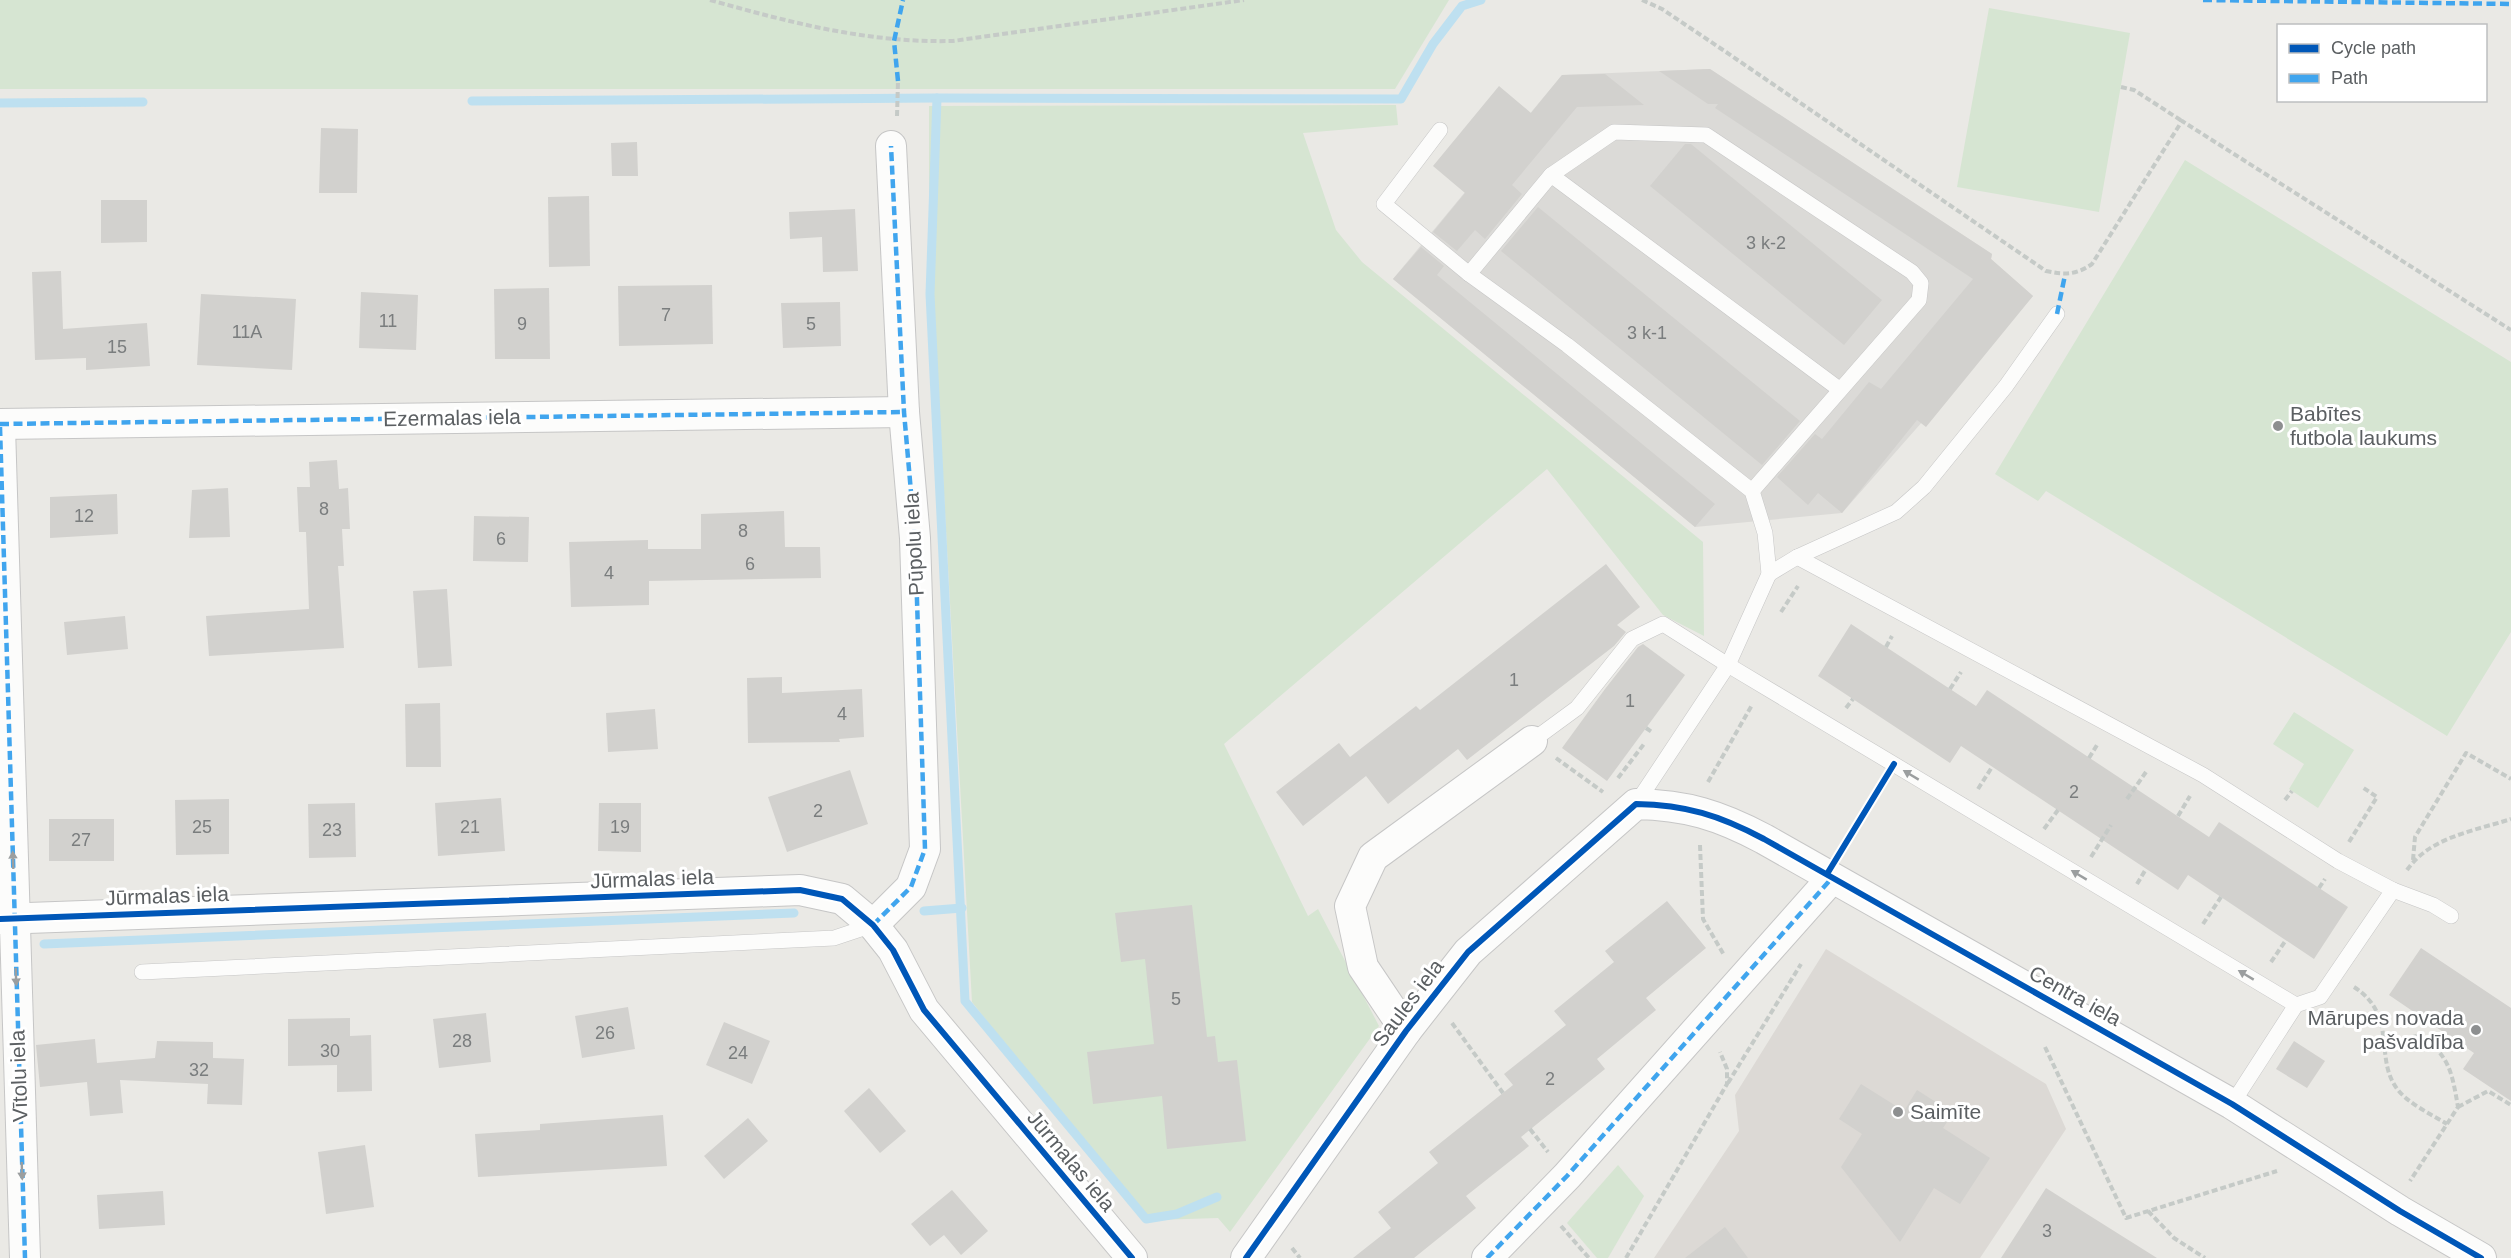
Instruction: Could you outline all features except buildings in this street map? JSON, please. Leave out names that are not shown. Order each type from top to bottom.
[{"type":"street","name":"Pūpolu iela","points":[[873,925],[911,887],[925,849],[915,538],[904,412],[894,133]]},
{"type":"street","name":"Ezermalas iela","points":[[0,426],[904,412]]},
{"type":"street","name":"Vītolu iela","points":[[0,426],[7,919],[25,1258]]},
{"type":"street","points":[[1406,1031],[1363,967],[1350,906],[1373,857],[1532,741]]},
{"type":"street","name":"Centra iela","points":[[1636,804],[1672,804],[1726,819],[2232,1104],[2394,1207],[2481,1258]]},
{"type":"street","name":"Saules iela","points":[[1246,1258],[1406,1031],[1468,952],[1636,804]]},
{"type":"street","points":[[1487,1258],[1541,1202],[1832,878]]},
{"type":"street","name":"Jūrmalas iela","points":[[7,919],[800,890],[842,899],[873,925],[893,950],[924,1010],[1132,1258]]},
{"type":"lane","points":[[1440,129],[1384,204],[1469,274],[1567,345],[1752,491],[1765,533],[1769,574],[1728,665],[1636,804]]},
{"type":"lane","points":[[1469,274],[1551,175],[1614,132],[1706,135],[1912,272],[1921,283],[1919,300],[1752,491]]},
{"type":"lane","points":[[1551,175],[1839,389]]},
{"type":"lane","points":[[1769,574],[1797,557],[1896,512],[1924,487],[2006,386],[2056,314]]},
{"type":"lane","points":[[1797,557],[2203,775],[2338,861],[2393,890],[2433,904],[2451,916]]},
{"type":"lane","points":[[1532,741],[1577,708],[1632,639],[1663,624],[2296,1005]]},
{"type":"lane","points":[[2232,1104],[2296,1005],[2320,997],[2393,890]]},
{"type":"lane","points":[[142,972],[834,938],[873,925]]},
{"type":"path","points":[[710,0],[836,32],[920,42],[953,41],[1244,0]]},
{"type":"path","points":[[1642,0],[1662,9],[2046,271],[2065,275],[2079,272],[2092,264],[2182,121]]},
{"type":"path","points":[[894,133],[898,81]]},
{"type":"path","points":[[2121,87],[2134,90],[2511,330]]},
{"type":"path","points":[[1780,613],[1812,565]]},
{"type":"path","points":[[1739,982],[1703,920],[1700,811],[1707,784],[1763,686]]},
{"type":"path","points":[[1646,728],[1653,732]]},
{"type":"path","points":[[1532,741],[1606,794]]},
{"type":"path","points":[[1613,784],[1646,741]]},
{"type":"path","points":[[2127,799],[2160,751]]},
{"type":"path","points":[[2414,860],[2415,837],[2466,753],[2511,779]]},
{"type":"path","points":[[2338,861],[2377,797],[2362,787]]},
{"type":"path","points":[[2393,890],[2419,854],[2440,842],[2511,819]]},
{"type":"path","points":[[2079,875],[2111,825]]},
{"type":"path","points":[[2191,942],[2221,897]]},
{"type":"path","points":[[1626,1258],[1805,956]]},
{"type":"path","points":[[2335,975],[2359,990],[2376,1009],[2383,1027],[2388,1068],[2397,1089],[2447,1124]]},
{"type":"path","points":[[1450,1020],[1503,1093]]},
{"type":"path","points":[[1704,1022],[1727,1069],[1728,1084]]},
{"type":"path","points":[[2387,1049],[2402,1040],[2420,1035],[2436,1047],[2451,1069],[2458,1107]]},
{"type":"path","points":[[2045,1047],[2126,1218],[2277,1171],[2285,1156],[2283,1136]]},
{"type":"path","points":[[2394,1207],[2458,1107],[2488,1091],[2511,1105]]},
{"type":"path","points":[[1541,1202],[1589,1258]]},
{"type":"path","points":[[2148,1211],[2174,1238],[2205,1258]]},
{"type":"shaded area","points":[[1710,69],[1992,254],[1991,259],[2033,296],[1842,513],[1695,527],[1393,279],[1562,75]]},
{"type":"shaded area","name":"Saimīte","points":[[1826,949],[2046,1084],[2066,1129],[1980,1258],[1654,1258],[1739,1131],[1735,1095]]},
{"type":"green space","points":[[0,0],[1449,0],[1395,89],[0,89]]},
{"type":"green space","points":[[1989,8],[2130,33],[2099,212],[1957,187]]},
{"type":"green space","points":[[1396,105],[1398,125],[1303,133],[1336,230],[1362,262],[1703,542],[1704,636],[1663,615],[1547,469],[1224,744],[1308,916],[1318,909],[1379,1026],[1230,1232],[1218,1218],[1155,1220],[1137,1214],[972,1002],[929,221],[929,106]]},
{"type":"green space","name":"Babītes futbola laukums","points":[[2185,160],[2511,362],[2511,632],[2447,736],[2046,491],[2038,501],[1995,474]]},
{"type":"green space","points":[[2294,712],[2354,750],[2318,808],[2289,789],[2304,764],[2273,744]]},
{"type":"green space","points":[[1618,1165],[1644,1196],[1608,1258],[1597,1258],[1567,1223]]},
{"type":"waterway","points":[[472,101],[937,98],[1401,99],[1433,44],[1462,6],[1481,0]]},
{"type":"waterway","points":[[937,98],[930,294],[965,1001],[1146,1219],[1177,1214],[1217,1197]]},
{"type":"waterway","points":[[0,103],[143,102]]},
{"type":"waterway","points":[[924,911],[962,908]]},
{"type":"waterway","points":[[44,944],[794,913]]},
{"type":"marked path","points":[[898,81],[894,41],[903,0]]},
{"type":"marked path","points":[[2203,0],[2511,4]]},
{"type":"marked path","points":[[873,925],[911,887],[925,849],[915,538],[904,412],[891,146]]},
{"type":"marked path","points":[[2057,314],[2065,275]]},
{"type":"marked path","points":[[0,424],[904,412]]},
{"type":"marked path","points":[[0,427],[25,1258]]},
{"type":"marked path","points":[[1487,1258],[1567,1176],[1832,878]]},
{"type":"cycle path","points":[[1827,874],[1894,764]]},
{"type":"cycle path","points":[[1246,1258],[1406,1031],[1468,952],[1636,804],[1687,809],[1702,813],[1764,839],[2232,1104],[2400,1211],[2481,1258]]},
{"type":"cycle path","points":[[0,919],[800,890],[842,899],[873,925],[893,950],[924,1010],[1132,1258]]},
{"type":"place","name":"Babītes futbola laukums","points":[[2278,426]]},
{"type":"place","name":"Mārupes novada pašvaldība","points":[[2476,1030]]},
{"type":"place","name":"Saimīte","points":[[1898,1112]]}]
